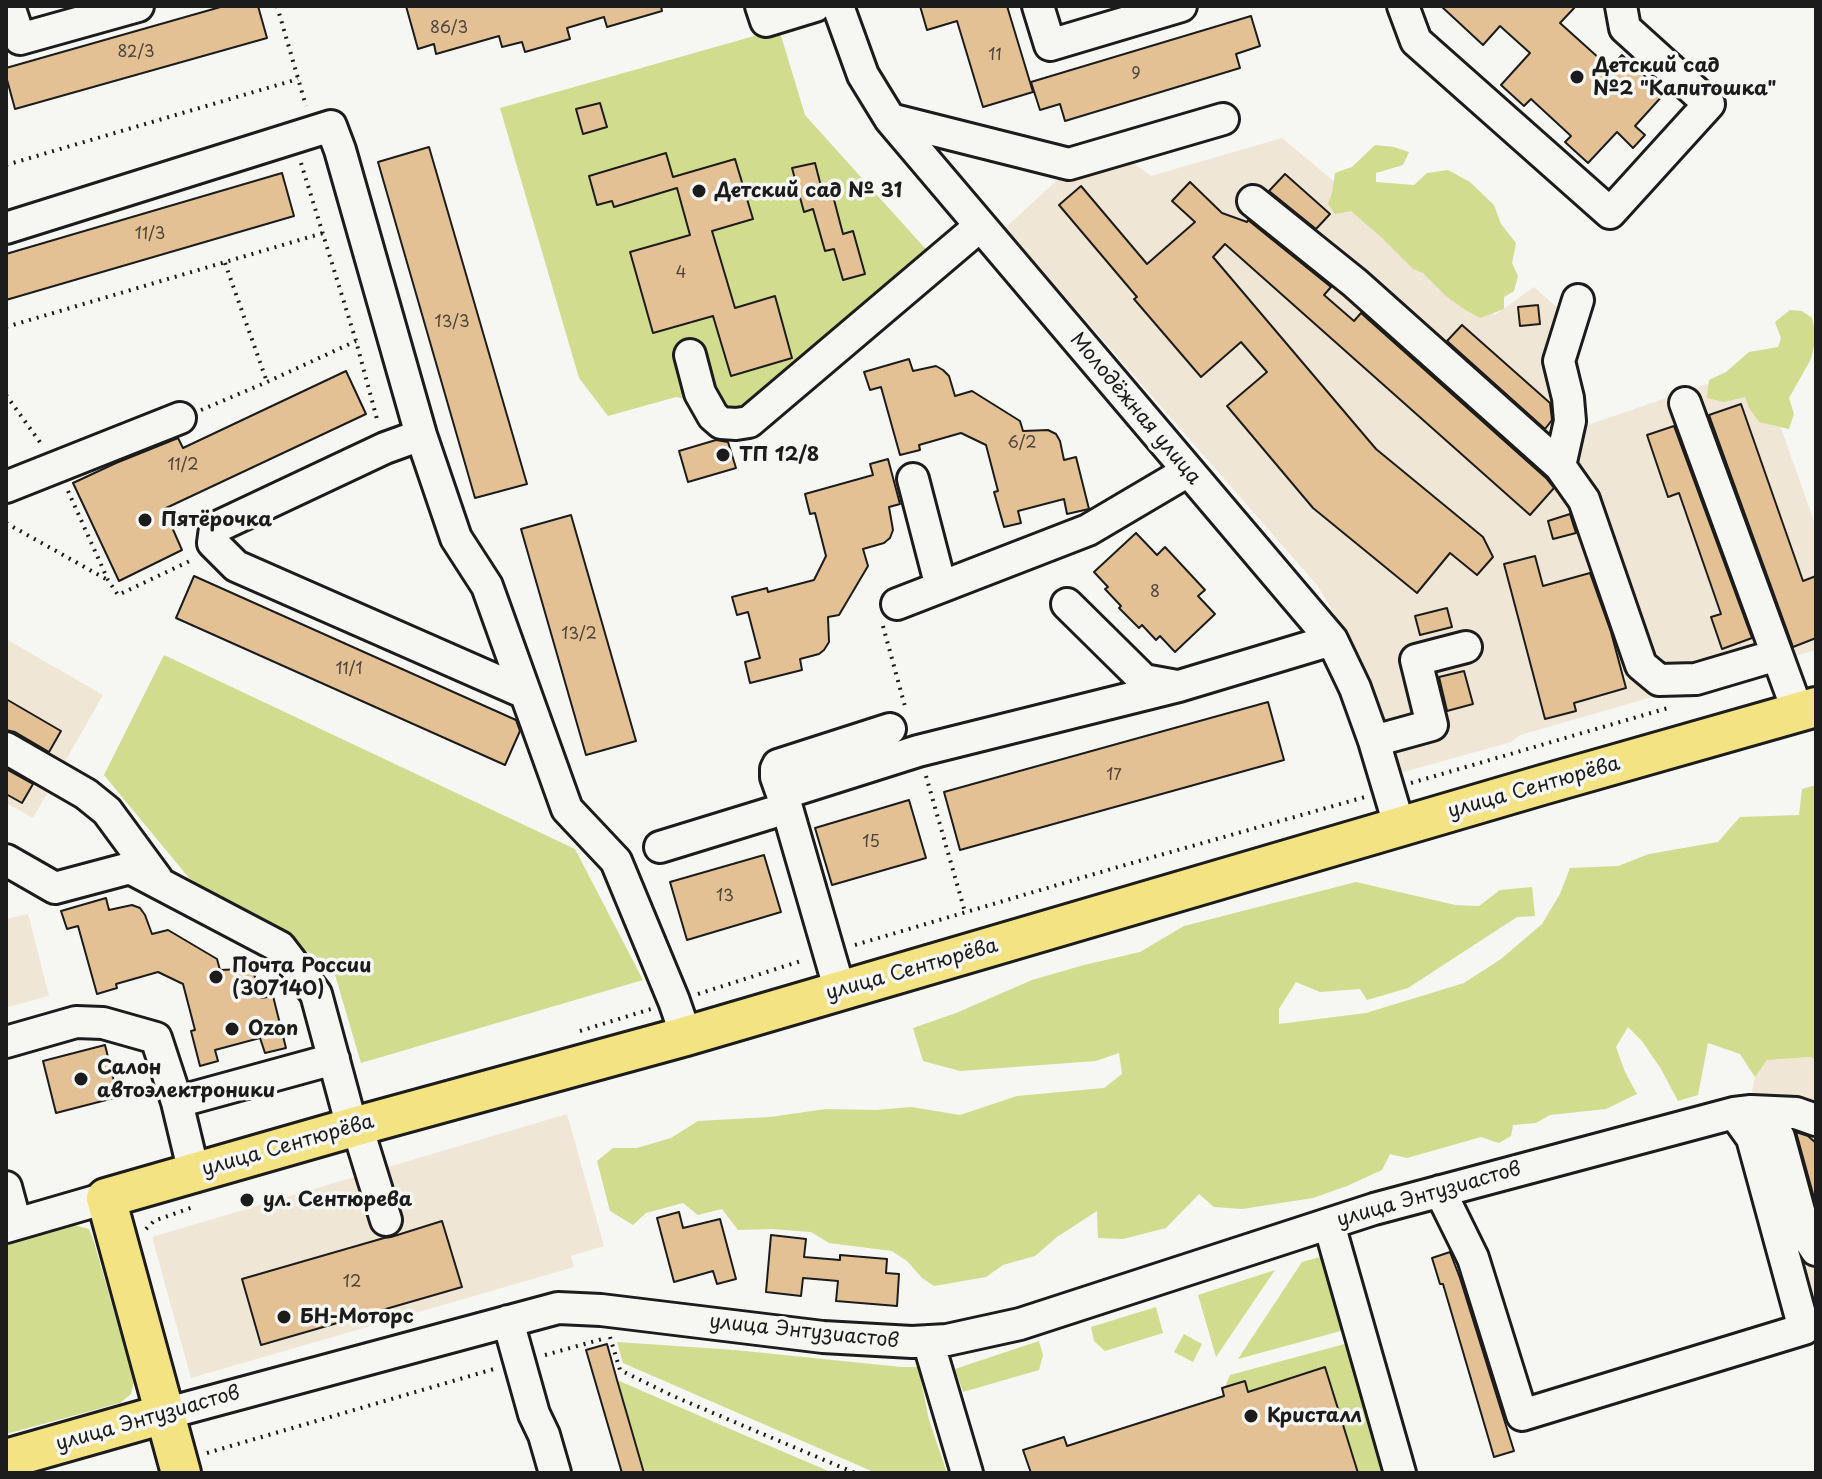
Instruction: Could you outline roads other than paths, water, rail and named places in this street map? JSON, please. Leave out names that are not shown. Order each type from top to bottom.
[{"type":"main road","name":"улица Сентюрёва","points":[[106,1198],[355,1126],[680,1019],[840,991],[1807,710]]},
{"type":"main road","points":[[106,1198],[181,1473]]},
{"type":"main road","name":"улица Энтузиастов","points":[[6,1459],[164,1414]]},
{"type":"street","points":[[9,6],[20,39],[138,6]]},
{"type":"street","points":[[761,6],[766,21],[815,6]]},
{"type":"street","name":"Молодёжная улица","points":[[838,6],[863,75],[890,119],[1332,640],[1355,688],[1400,828]]},
{"type":"street","points":[[1038,6],[1050,45],[1181,6]]},
{"type":"street","points":[[1403,6],[1416,41],[1610,213],[1709,104],[1625,28],[1621,6]]},
{"type":"street","points":[[890,119],[1069,164],[1223,119]]},
{"type":"street","points":[[6,228],[331,126],[421,435],[456,538],[487,586],[567,809],[616,861],[680,1019]]},
{"type":"street","points":[[1253,201],[1355,283],[1560,466],[1584,500],[1641,665],[1659,680],[1696,679],[1777,655]]},
{"type":"street","points":[[690,355],[700,393],[713,416],[721,423],[749,422],[980,226]]},
{"type":"street","points":[[1560,466],[1570,421],[1559,361],[1578,300]]},
{"type":"street","points":[[1685,403],[1777,655],[1807,710]]},
{"type":"street","points":[[6,487],[180,418]]},
{"type":"street","points":[[421,435],[385,448],[215,528],[213,543],[236,566],[525,693]]},
{"type":"street","points":[[897,604],[1088,530],[1188,471]]},
{"type":"street","points":[[913,479],[941,587]]},
{"type":"street","points":[[1067,604],[1144,680],[1179,686]]},
{"type":"street","points":[[660,847],[918,751],[1179,686],[1332,640]]},
{"type":"street","points":[[1374,741],[1432,725],[1416,660],[1466,647]]},
{"type":"street","points":[[840,991],[776,769],[778,765],[890,729]]},
{"type":"street","points":[[6,748],[86,794],[107,811],[161,884]]},
{"type":"street","points":[[6,860],[55,888],[130,868],[280,947],[316,994],[386,1220]]},
{"type":"street","points":[[6,1042],[76,1022],[103,1023],[156,1038],[177,1102],[194,1173]]},
{"type":"street","points":[[177,1102],[334,1059]]},
{"type":"street","points":[[1440,1191],[1473,1258],[1522,1415],[1804,1329],[1752,1138],[1742,1112]]},
{"type":"street","points":[[1742,1112],[1772,1126],[1779,1137],[1805,1233],[1816,1250]]},
{"type":"street","name":"улица Энтузиастов","points":[[164,1414],[558,1308],[823,1337],[912,1342],[947,1340],[1020,1324],[1374,1209],[1742,1112],[1796,1113],[1816,1120]]},
{"type":"street","points":[[6,1187],[11,1226]]},
{"type":"street","name":"улица Сентюрёва","points":[[11,1226],[106,1198]]},
{"type":"street","points":[[1329,1224],[1400,1473]]},
{"type":"street","points":[[508,1321],[534,1414],[555,1473]]},
{"type":"street","points":[[928,1341],[967,1473]]},
{"type":"place","name":"Детский сад №2 \"Капитошка\"","points":[[1577,77]]},
{"type":"place","name":"Детский сад № 31","points":[[699,191]]},
{"type":"place","name":"ТП 12/8","points":[[723,455]]},
{"type":"place","name":"Пятёрочка","points":[[145,520]]},
{"type":"place","name":"Почта России (307140)","points":[[216,977]]},
{"type":"place","name":"Ozon","points":[[232,1029]]},
{"type":"place","name":"Салон автоэлектроники","points":[[81,1079]]},
{"type":"place","name":"ул. Сентюрева","points":[[247,1200]]},
{"type":"place","name":"БН-Моторс","points":[[284,1317]]},
{"type":"place","name":"Кристалл","points":[[1251,1416]]}]
